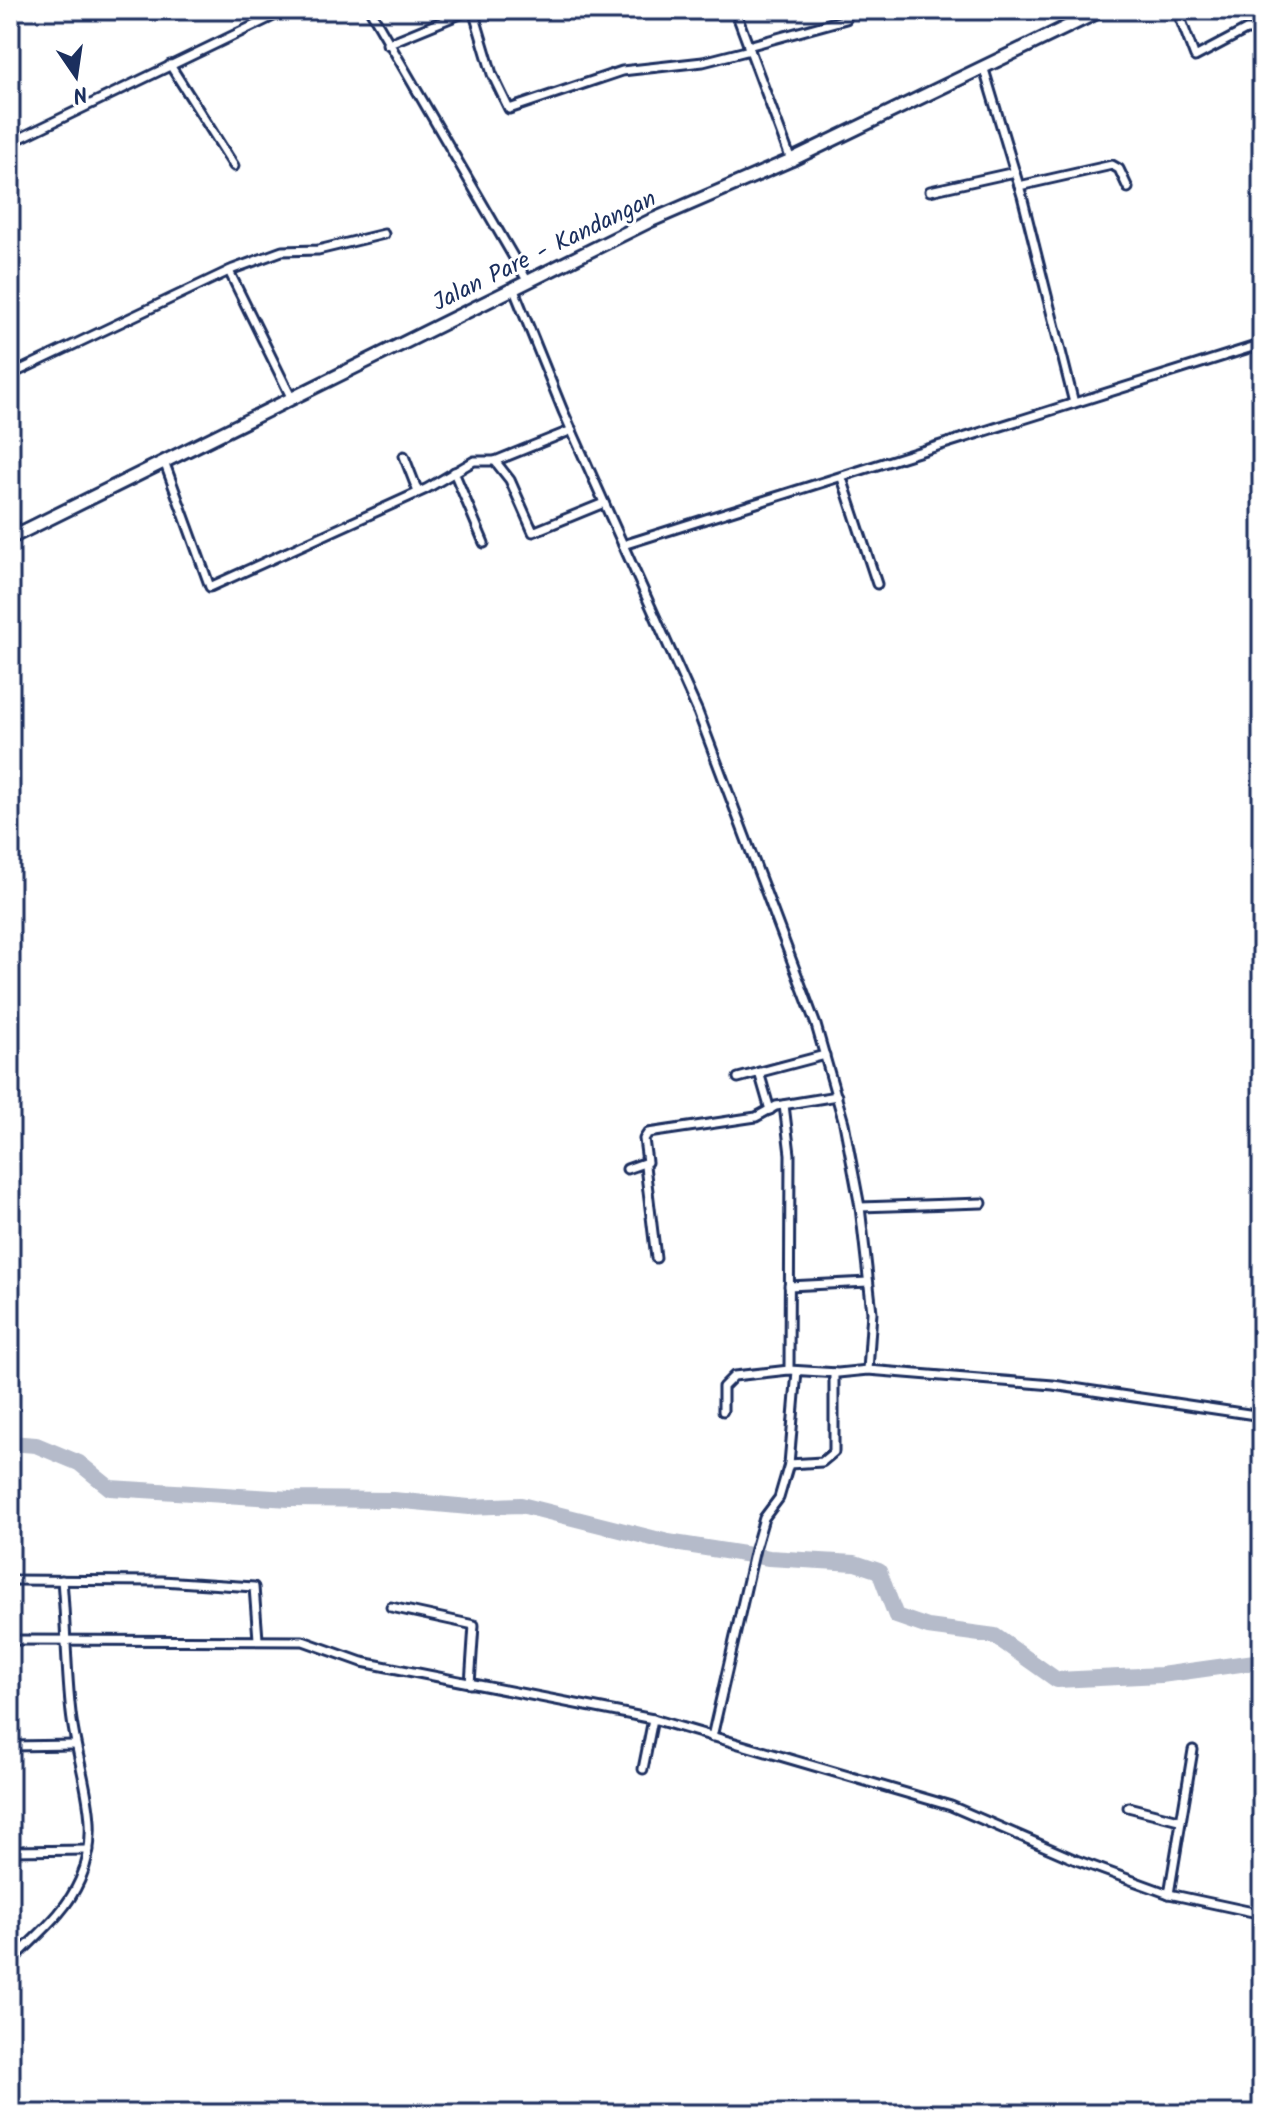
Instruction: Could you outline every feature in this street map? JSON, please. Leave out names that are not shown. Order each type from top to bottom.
[{"type":"main road","name":"Jalan Pare - Kandangan","points":[[14,535],[650,221],[791,160],[1102,10]]},
{"type":"street","points":[[10,143],[286,10]]},
{"type":"street","points":[[370,10],[528,282]]},
{"type":"street","points":[[387,44],[471,10],[492,74],[509,109],[622,71],[703,62],[842,21],[848,17],[847,10]]},
{"type":"street","points":[[735,10],[791,160]]},
{"type":"street","points":[[1177,10],[1195,57],[1246,30],[1255,30],[1262,37]]},
{"type":"street","points":[[170,65],[234,166]]},
{"type":"street","points":[[983,66],[1019,186],[1074,403]]},
{"type":"street","points":[[1019,186],[1112,165],[1119,169],[1128,188]]},
{"type":"street","points":[[930,191],[1015,172]]},
{"type":"street","points":[[10,375],[229,271],[282,251],[318,250],[384,234]]},
{"type":"street","points":[[229,271],[292,399]]},
{"type":"street","points":[[514,290],[572,430],[698,712],[825,1055],[837,1096],[860,1207],[872,1312],[868,1370]]},
{"type":"street","points":[[623,545],[1262,344]]},
{"type":"street","points":[[164,461],[210,587],[418,492],[474,461],[495,461],[572,430]]},
{"type":"street","points":[[404,456],[418,492]]},
{"type":"street","points":[[495,461],[510,480],[533,532],[604,503]]},
{"type":"street","points":[[454,472],[484,543]]},
{"type":"street","points":[[842,478],[877,584]]},
{"type":"street","points":[[10,516],[14,535]]},
{"type":"street","points":[[738,1078],[825,1055]]},
{"type":"street","points":[[759,1072],[770,1110]]},
{"type":"street","points":[[656,1258],[645,1166],[644,1137],[648,1133],[756,1117],[784,1105],[837,1096]]},
{"type":"street","points":[[712,1737],[755,1549],[764,1518],[779,1498],[789,1464],[793,1370],[789,1286],[790,1154],[784,1105]]},
{"type":"street","points":[[627,1169],[645,1166]]},
{"type":"street","points":[[860,1207],[982,1203]]},
{"type":"street","points":[[789,1286],[868,1282]]},
{"type":"street","points":[[723,1411],[723,1387],[734,1376],[793,1370],[834,1373],[868,1370],[1053,1385],[1262,1416]]},
{"type":"street","points":[[789,1464],[822,1462],[834,1452],[834,1373]]},
{"type":"street","points":[[10,1580],[254,1587],[258,1639]]},
{"type":"street","points":[[10,1963],[67,1905],[82,1878],[89,1850],[91,1814],[75,1745],[62,1580]]},
{"type":"street","points":[[391,1607],[474,1625],[470,1684]]},
{"type":"street","points":[[10,1640],[303,1641],[362,1662],[653,1719],[951,1806],[1076,1860],[1169,1894],[1262,1914]]},
{"type":"street","points":[[643,1769],[653,1719]]},
{"type":"street","points":[[10,1746],[75,1745]]},
{"type":"street","points":[[1169,1894],[1193,1750]]},
{"type":"street","points":[[1128,1807],[1179,1820]]},
{"type":"street","points":[[10,1851],[89,1850]]},
{"type":"street","points":[[10,1952],[20,1952]]},
{"type":"waterway","points":[[10,1443],[36,1445],[79,1463],[110,1488],[290,1499],[393,1500],[469,1507],[521,1505],[668,1542],[769,1558],[855,1563],[879,1571],[896,1616],[928,1627],[995,1636],[1057,1680],[1161,1675],[1262,1661]]}]
